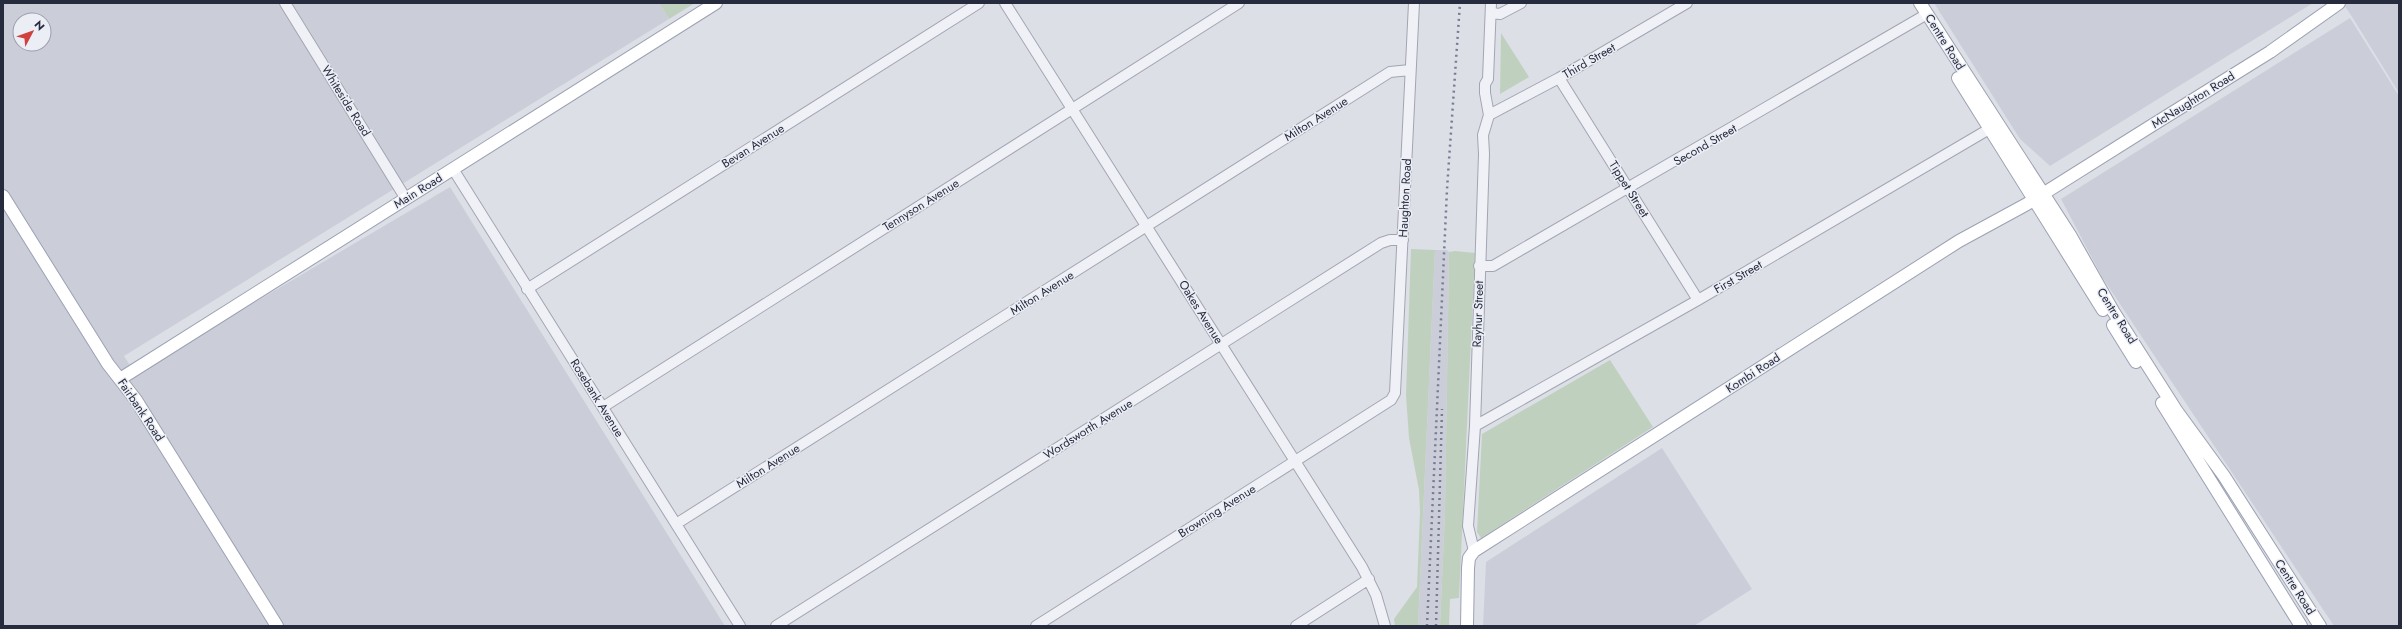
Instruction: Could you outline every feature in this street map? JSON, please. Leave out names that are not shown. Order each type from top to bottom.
[{"type":"main road","name":"Main Road","points":[[120,379],[716,3]]},
{"type":"main road","name":"Centre Road","points":[[1911,3],[1924,16],[2176,410],[2224,476],[2320,626]]},
{"type":"main road","name":"Centre Road","points":[[1920,3],[1924,16]]},
{"type":"main road","name":"McNaughton Road","points":[[2039,196],[2270,52],[2335,4]]},
{"type":"main road","name":"Fairbank Road","points":[[3,196],[120,379],[136,400],[276,626]]},
{"type":"main road","name":"Centre Road","points":[[2039,196],[2301,626]]},
{"type":"main road","name":"Kombi Road","points":[[1474,550],[1959,241],[2039,196]]},
{"type":"main road","points":[[1467,626],[1468,568],[1469,558],[1474,550]]},
{"type":"street","name":"Whiteside Road","points":[[285,3],[406,199]]},
{"type":"street","name":"Bevan Avenue","points":[[527,289],[979,3]]},
{"type":"street","name":"Oakes Avenue","points":[[1005,3],[1296,462],[1369,580],[1382,612],[1385,626]]},
{"type":"street","name":"Tennyson Avenue","points":[[603,407],[1239,3]]},
{"type":"street","name":"Haughton Road","points":[[1395,393],[1414,3]]},
{"type":"street","points":[[1491,8],[1500,14],[1521,3]]},
{"type":"street","name":"Third Street","points":[[1489,115],[1559,78],[1687,3]]},
{"type":"street","name":"Rayhur Street","points":[[1474,550],[1468,526],[1475,426],[1479,266],[1484,154],[1483,135],[1489,115],[1485,84],[1488,79],[1491,8]]},
{"type":"street","name":"Second Street","points":[[1479,266],[1493,266],[1629,189],[1924,16]]},
{"type":"street","name":"Milton Avenue","points":[[676,524],[1390,72],[1410,70]]},
{"type":"street","name":"Tippet Street","points":[[1559,78],[1698,300]]},
{"type":"street","name":"First Street","points":[[1475,426],[1698,300],[1994,126]]},
{"type":"street","name":"Rosebank Avenue","points":[[453,169],[740,626]]},
{"type":"street","name":"Wordsworth Avenue","points":[[776,626],[1382,242],[1402,240]]},
{"type":"street","name":"Browning Avenue","points":[[1036,626],[1384,405],[1395,393]]},
{"type":"street","points":[[1296,626],[1369,580]]},
{"type":"shaded area","points":[[3,3],[659,3],[669,19],[124,356],[135,373],[450,187],[725,626],[3,626]]},
{"type":"shaded area","points":[[1934,3],[2313,3],[2050,166],[2020,139]]},
{"type":"shaded area","points":[[2343,3],[2399,3],[2399,93],[2354,20]]},
{"type":"shaded area","points":[[2350,18],[2399,96],[2399,626],[2334,626],[2102,277],[2061,199]]},
{"type":"shaded area","points":[[1435,250],[1447,250],[1449,252],[1445,512],[1440,626],[1418,626]]},
{"type":"shaded area","points":[[1662,448],[1752,589],[1694,626],[1483,626],[1486,562]]},
{"type":"green space","points":[[659,3],[695,3],[669,19]]},
{"type":"green space","points":[[1501,33],[1529,77],[1500,94]]},
{"type":"green space","points":[[1411,249],[1435,250],[1418,626],[1395,626],[1394,619],[1417,587],[1420,512],[1419,490],[1409,438],[1406,395]]},
{"type":"green space","points":[[1455,251],[1475,253],[1459,598],[1450,599],[1449,626],[1440,626],[1445,512],[1449,252]]},
{"type":"green space","points":[[1610,360],[1653,427],[1481,538],[1477,532],[1482,434]]},
{"type":"railway","points":[[1427,626],[1447,189],[1460,3]]},
{"type":"railway","points":[[1436,626],[1442,409]]}]
